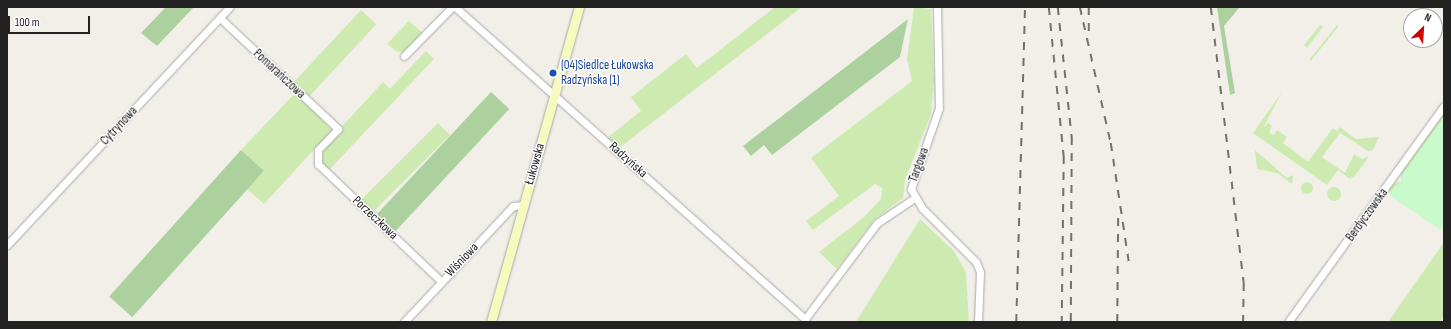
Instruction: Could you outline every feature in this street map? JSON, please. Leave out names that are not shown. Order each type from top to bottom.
[{"type":"main road","name":"Łukowska","points":[[491,322],[579,7]]},
{"type":"street","name":"Cytrynowa","points":[[7,245],[230,7]]},
{"type":"street","points":[[404,56],[454,7]]},
{"type":"street","name":"Radzyńska","points":[[454,7],[555,95],[805,319],[809,317],[882,217],[913,199]]},
{"type":"street","name":"Targowa","points":[[937,7],[940,100],[936,121],[914,171],[913,199],[976,262],[980,272],[978,322]]},
{"type":"street","name":"Pomarańczowa","points":[[220,18],[338,129],[318,150]]},
{"type":"street","name":"Berdyczowska","points":[[1288,322],[1444,106]]},
{"type":"street","name":"Porzeczkowa","points":[[318,150],[318,164],[442,282]]},
{"type":"street","name":"Wiśniowa","points":[[404,322],[513,206],[523,205]]},
{"type":"green space","points":[[166,7],[194,7],[157,46],[141,33]]},
{"type":"green space","points":[[775,7],[802,7],[619,148],[607,138],[641,111],[631,97],[686,54],[697,68]]},
{"type":"green space","points":[[914,7],[931,9],[934,78],[931,114],[905,180],[903,198],[874,220],[837,269],[819,252],[864,217],[881,199],[882,188],[875,184],[813,230],[806,221],[839,196],[811,158],[912,81],[907,59]]},
{"type":"green space","points":[[1217,7],[1239,8],[1224,26],[1235,93],[1230,95]]},
{"type":"green space","points":[[361,10],[376,24],[308,97],[293,83]]},
{"type":"green space","points":[[908,19],[900,57],[772,155],[764,145],[751,156],[743,146]]},
{"type":"green space","points":[[409,21],[424,34],[405,51],[397,52],[387,44]]},
{"type":"green space","points":[[1320,25],[1323,27],[1307,48],[1304,45]]},
{"type":"green space","points":[[1337,25],[1338,27],[1310,62],[1310,59]]},
{"type":"green space","points":[[426,51],[434,59],[329,170],[319,161],[320,150],[383,82],[390,89]]},
{"type":"green space","points":[[296,92],[332,130],[264,204],[247,189],[264,171],[241,150]]},
{"type":"green space","points":[[491,92],[509,109],[394,233],[376,216]]},
{"type":"green space","points":[[1282,92],[1263,128],[1268,123],[1272,126],[1269,133],[1274,135],[1277,130],[1287,137],[1283,143],[1308,162],[1333,128],[1337,131],[1340,127],[1356,139],[1379,137],[1373,150],[1368,151],[1340,133],[1322,157],[1345,173],[1354,154],[1362,159],[1369,157],[1354,177],[1350,179],[1338,170],[1327,185],[1253,133]]},
{"type":"green space","points":[[1444,111],[1444,127],[1414,211],[1386,192],[1392,184],[1401,181],[1401,171]]},
{"type":"green space","points":[[1444,116],[1444,224],[1440,230],[1388,194],[1401,181],[1402,175]]},
{"type":"green space","points":[[438,123],[450,135],[372,213],[360,201]]},
{"type":"green space","points":[[241,150],[264,171],[132,317],[109,296]]},
{"type":"green space","points":[[1255,150],[1287,178],[1293,175],[1292,184],[1277,173],[1257,169]]},
{"type":"green space","points":[[1305,182],[1309,182],[1313,188],[1309,194],[1305,194],[1301,190],[1301,186]]},
{"type":"green space","points":[[1331,187],[1337,187],[1341,191],[1341,197],[1337,201],[1331,201],[1327,197],[1327,191]]},
{"type":"green space","points":[[920,219],[954,251],[966,272],[969,322],[856,322]]},
{"type":"green space","points":[[1444,242],[1444,313],[1441,322],[1388,322]]},
{"type":"railway","points":[[1016,322],[1025,7]]},
{"type":"railway","points":[[1049,7],[1064,156],[1062,322]]},
{"type":"railway","points":[[1058,7],[1072,137],[1071,322]]},
{"type":"railway","points":[[1080,7],[1111,143],[1130,268]]},
{"type":"railway","points":[[1089,7],[1089,34]]},
{"type":"railway","points":[[1211,7],[1244,283],[1243,322]]},
{"type":"railway","points":[[1117,322],[1118,215]]},
{"type":"place","name":"(04)Siedlce Łukowska Radzyńska (1)","points":[[553,73]]}]
